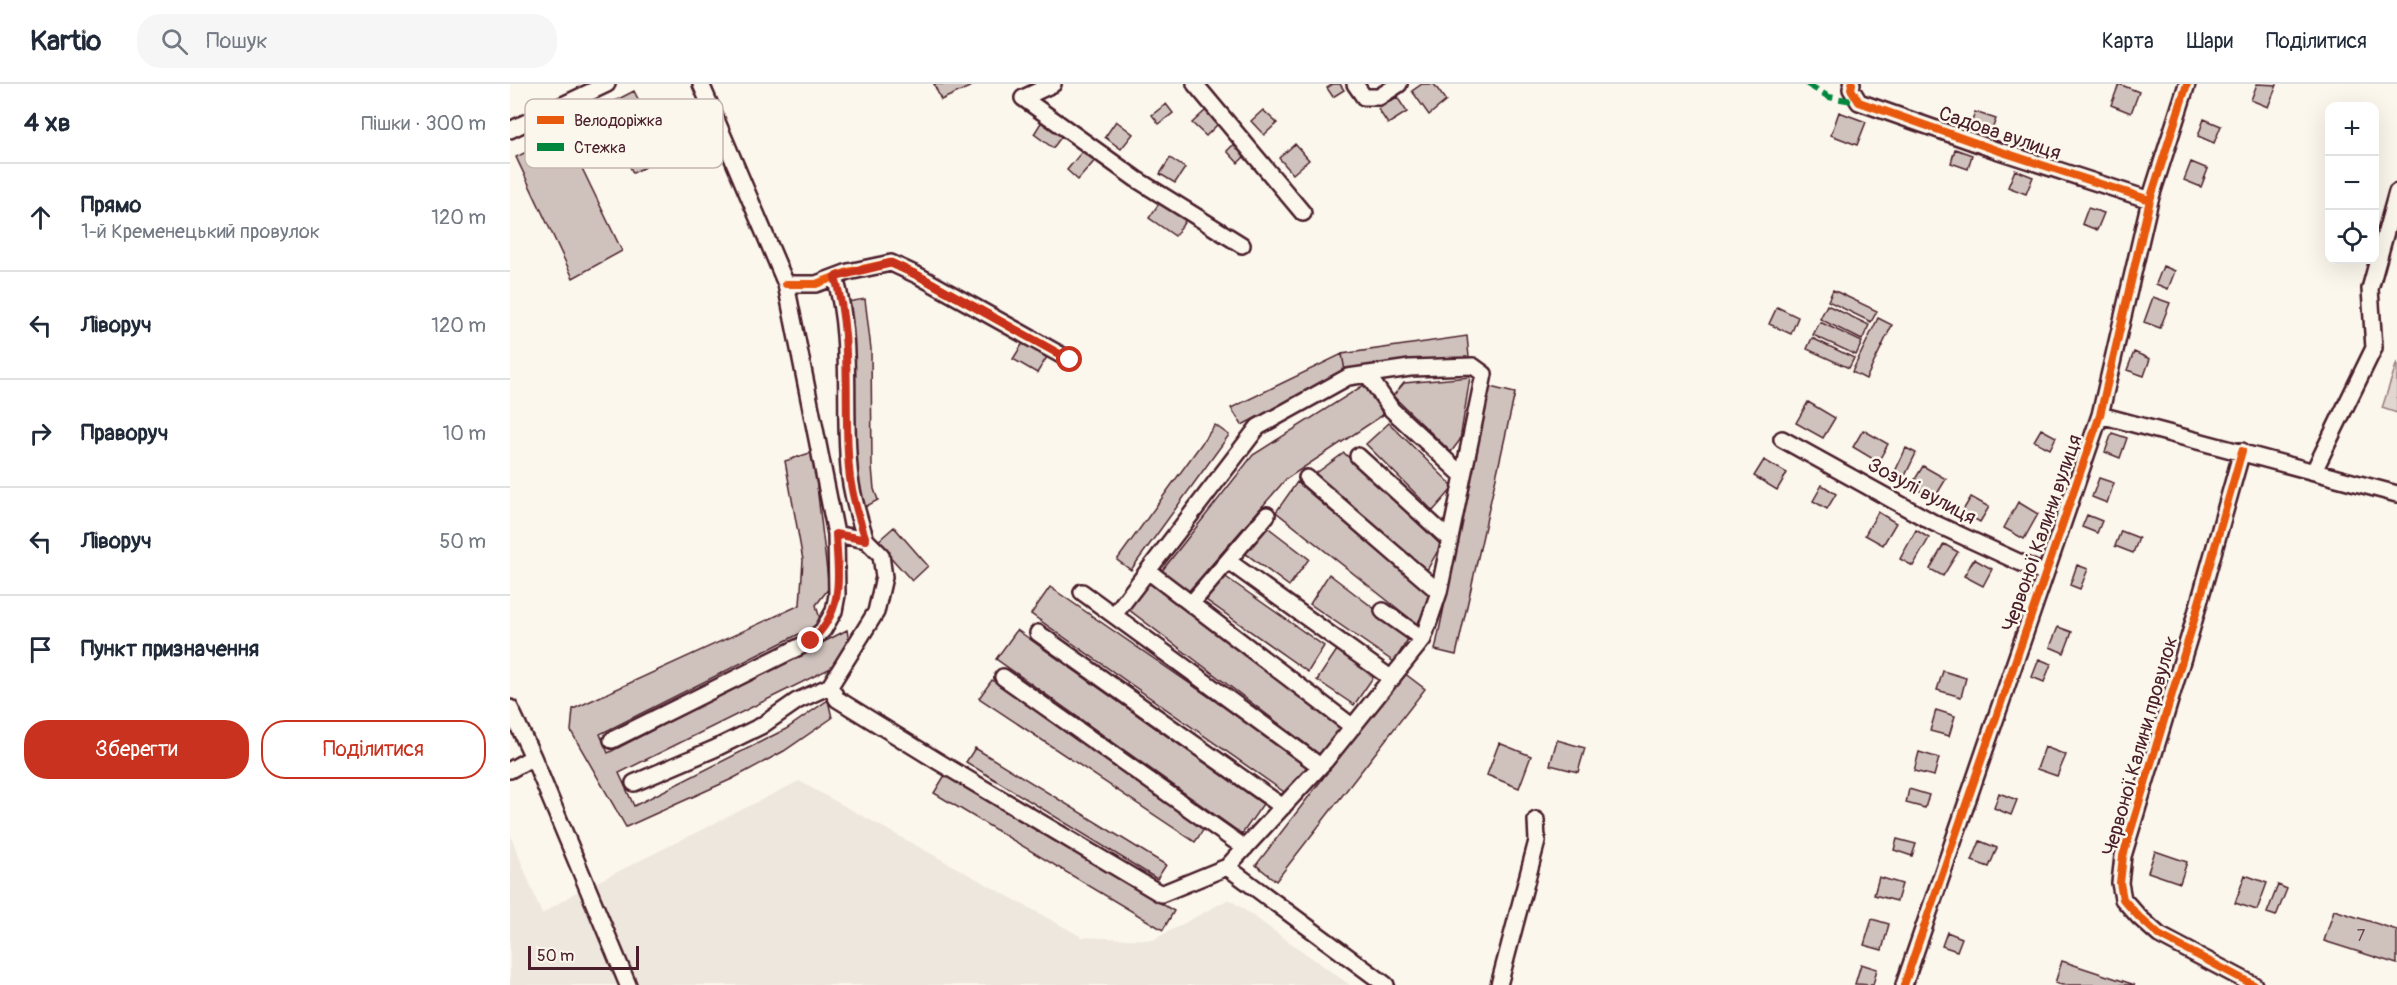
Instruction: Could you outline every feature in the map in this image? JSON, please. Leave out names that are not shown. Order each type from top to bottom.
[{"type":"street","points":[[575,99],[607,84]]},
{"type":"street","points":[[700,84],[706,99]]},
{"type":"street","points":[[1053,84],[1023,98],[1136,179],[1242,245]]},
{"type":"street","points":[[1195,84],[1303,213]]},
{"type":"street","points":[[1355,84],[1364,96],[1379,97],[1399,84]]},
{"type":"street","name":"Садова вулиця","points":[[1852,84],[1851,89],[1859,102],[2150,200]]},
{"type":"street","name":"Червоної Калини вулиця","points":[[1904,985],[2100,415],[2150,200],[2187,84]]},
{"type":"street","points":[[510,130],[525,123]]},
{"type":"street","points":[[612,740],[811,641],[824,630],[834,611],[837,595],[836,534],[786,284],[723,137]]},
{"type":"street","points":[[2314,471],[2374,348],[2370,289],[2397,192]]},
{"type":"street","points":[[786,284],[816,284],[891,263],[919,276],[1070,360]]},
{"type":"street","points":[[634,783],[761,726],[797,701],[830,686],[876,612],[884,577],[881,555],[866,540],[856,511],[850,478],[844,325],[841,298],[835,277]]},
{"type":"street","points":[[830,686],[837,699],[1161,894],[1227,867],[1320,766],[1423,639],[1439,592],[1484,374],[1473,366],[1410,368],[1348,377],[1258,427],[1114,615]]},
{"type":"street","points":[[1367,374],[1392,411],[1462,476]]},
{"type":"street","points":[[2100,415],[2397,494]]},
{"type":"street","name":"Зозулі вулиця","points":[[1782,439],[1934,523],[2045,574]]},
{"type":"street","name":"Червоної Калини провулок","points":[[2242,451],[2191,631],[2123,856],[2120,883],[2123,899],[2159,935],[2254,985]]},
{"type":"street","points":[[1358,456],[1450,540]]},
{"type":"street","points":[[1306,478],[1439,592]]},
{"type":"street","points":[[1191,604],[1267,514]]},
{"type":"street","points":[[836,534],[866,540]]},
{"type":"street","points":[[1228,561],[1392,680]]},
{"type":"street","points":[[1148,571],[1353,727]]},
{"type":"street","points":[[1082,592],[1320,766]]},
{"type":"street","points":[[1383,611],[1423,639]]},
{"type":"street","points":[[1038,633],[1283,807]]},
{"type":"street","points":[[1003,677],[1245,848]]},
{"type":"street","points":[[510,708],[533,757],[628,985]]},
{"type":"street","points":[[510,770],[533,757]]},
{"type":"street","points":[[1499,985],[1537,841],[1536,819]]},
{"type":"street","points":[[1227,867],[1386,985]]},
{"type":"shaded area","points":[[2397,362],[2397,413],[2382,408]]},
{"type":"shaded area","points":[[799,781],[1082,937],[1153,940],[1229,899],[1350,985],[510,985],[510,834],[542,914],[573,894]]},
{"type":"building","points":[[934,84],[976,84],[941,100]]},
{"type":"building","points":[[1333,84],[1340,84],[1344,90],[1333,97],[1327,88]]},
{"type":"building","points":[[1422,84],[1434,84],[1446,101],[1429,115],[1412,91]]},
{"type":"building","points":[[2119,84],[2139,92],[2131,113],[2111,105]]},
{"type":"building","points":[[2257,84],[2277,85],[2268,107],[2251,100]]},
{"type":"building","points":[[634,91],[638,99],[618,99]]},
{"type":"building","points":[[1397,97],[1407,112],[1388,124],[1378,109]]},
{"type":"building","points":[[1166,104],[1173,113],[1159,124],[1152,115]]},
{"type":"building","points":[[1206,110],[1219,123],[1206,136],[1192,123]]},
{"type":"building","points":[[1263,110],[1277,123],[1264,135],[1251,121]]},
{"type":"building","points":[[1839,112],[1866,122],[1857,145],[1831,135]]},
{"type":"building","points":[[1975,112],[1996,119],[1990,134],[1970,127]]},
{"type":"building","points":[[2204,119],[2221,126],[2214,143],[2198,136]]},
{"type":"building","points":[[1042,121],[1062,136],[1053,148],[1034,134]]},
{"type":"building","points":[[1116,121],[1133,134],[1121,149],[1105,137]]},
{"type":"building","points":[[1235,143],[1246,155],[1238,163],[1227,151]]},
{"type":"building","points":[[1295,144],[1309,160],[1293,174],[1279,158]]},
{"type":"building","points":[[1085,148],[1097,158],[1078,180],[1067,170]]},
{"type":"building","points":[[1955,149],[1972,155],[1968,169],[1951,163]]},
{"type":"building","points":[[525,153],[525,168],[582,168],[622,251],[573,278],[516,157]]},
{"type":"building","points":[[1170,158],[1185,168],[1175,183],[1160,174]]},
{"type":"building","points":[[2191,162],[2208,169],[2201,187],[2184,180]]},
{"type":"building","points":[[631,168],[643,168],[633,173]]},
{"type":"building","points":[[2015,170],[2033,177],[2026,194],[2008,187]]},
{"type":"building","points":[[1160,202],[1186,220],[1175,236],[1149,218]]},
{"type":"building","points":[[2088,208],[2104,213],[2097,230],[2082,224]]},
{"type":"building","points":[[2163,266],[2175,271],[2168,289],[2156,284]]},
{"type":"building","points":[[1833,290],[1877,311],[1871,322],[1828,301]]},
{"type":"building","points":[[2153,297],[2170,303],[2160,328],[2144,322]]},
{"type":"building","points":[[865,299],[871,349],[872,467],[874,489],[878,500],[865,507],[859,496],[856,469],[854,349],[847,302]]},
{"type":"building","points":[[1827,305],[1869,325],[1862,340],[1820,319]]},
{"type":"building","points":[[1777,307],[1798,317],[1791,334],[1769,324]]},
{"type":"building","points":[[1878,318],[1892,325],[1866,379],[1852,372]]},
{"type":"building","points":[[1820,322],[1862,342],[1856,355],[1813,335]]},
{"type":"building","points":[[1467,336],[1469,357],[1345,371],[1342,354]]},
{"type":"building","points":[[1812,338],[1854,358],[1849,368],[1807,349]]},
{"type":"building","points":[[1023,343],[1047,357],[1037,373],[1013,359]]},
{"type":"building","points":[[2134,352],[2150,359],[2144,376],[2127,370]]},
{"type":"building","points":[[1342,354],[1345,371],[1242,425],[1231,408]]},
{"type":"building","points":[[1470,377],[1460,440],[1451,452],[1393,396],[1404,383]]},
{"type":"building","points":[[1367,383],[1383,415],[1286,479],[1187,593],[1161,572],[1253,455]]},
{"type":"building","points":[[1490,387],[1515,393],[1456,655],[1435,650]]},
{"type":"building","points":[[1808,402],[1835,418],[1823,438],[1796,423]]},
{"type":"building","points":[[1389,423],[1454,487],[1433,511],[1366,444]]},
{"type":"building","points":[[1215,425],[1229,435],[1131,570],[1117,560]]},
{"type":"building","points":[[2041,429],[2056,437],[2050,449],[2034,441]]},
{"type":"building","points":[[1863,430],[1888,444],[1878,462],[1853,447]]},
{"type":"building","points":[[2112,433],[2127,438],[2120,458],[2105,452]]},
{"type":"building","points":[[1906,448],[1916,453],[1902,482],[1892,478]]},
{"type":"building","points":[[813,452],[829,588],[816,605],[821,623],[600,734],[608,753],[847,630],[850,649],[837,665],[619,773],[634,806],[786,729],[828,700],[832,718],[784,751],[732,779],[626,827],[571,731],[573,709],[800,605],[803,560],[785,461]]},
{"type":"building","points":[[1344,453],[1441,545],[1427,570],[1315,474]]},
{"type":"building","points":[[1764,460],[1787,473],[1777,490],[1754,476]]},
{"type":"building","points":[[1923,466],[1946,479],[1934,499],[1911,486]]},
{"type":"building","points":[[2099,478],[2114,483],[2107,503],[2092,497]]},
{"type":"building","points":[[1297,482],[1433,598],[1417,624],[1276,512]]},
{"type":"building","points":[[1822,485],[1836,494],[1827,509],[1813,501]]},
{"type":"building","points":[[1971,497],[1989,507],[1980,522],[1962,512]]},
{"type":"building","points":[[2018,502],[2038,514],[2024,539],[2004,528]]},
{"type":"building","points":[[1878,512],[1896,523],[1883,545],[1865,535]]},
{"type":"building","points":[[2087,515],[2102,521],[2097,533],[2082,527]]},
{"type":"building","points":[[1266,526],[1309,559],[1289,586],[1245,553]]},
{"type":"building","points":[[894,527],[928,566],[912,581],[877,542]]},
{"type":"building","points":[[1916,530],[1929,538],[1913,566],[1900,559]]},
{"type":"building","points":[[2121,531],[2139,538],[2133,553],[2115,546]]},
{"type":"building","points":[[1944,544],[1958,552],[1943,576],[1930,569]]},
{"type":"building","points":[[1974,559],[1992,569],[1983,586],[1964,576]]},
{"type":"building","points":[[2077,565],[2088,569],[2080,589],[2070,585]]},
{"type":"building","points":[[1329,574],[1410,636],[1394,662],[1310,604]]},
{"type":"building","points":[[1148,575],[1344,728],[1319,754],[1124,606]]},
{"type":"building","points":[[1223,575],[1324,646],[1308,672],[1206,600]]},
{"type":"building","points":[[1050,587],[1308,765],[1287,794],[1031,614]]},
{"type":"building","points":[[2058,627],[2072,632],[2064,653],[2050,647]]},
{"type":"building","points":[[1017,630],[1263,804],[1242,834],[996,659]]},
{"type":"building","points":[[1337,650],[1374,676],[1354,705],[1317,680]]},
{"type":"building","points":[[2039,659],[2051,664],[2044,682],[2032,677]]},
{"type":"building","points":[[1943,671],[1966,678],[1961,697],[1937,690]]},
{"type":"building","points":[[1404,673],[1425,689],[1276,881],[1256,865]]},
{"type":"building","points":[[992,680],[1206,826],[1195,842],[979,698]]},
{"type":"building","points":[[1936,710],[1955,716],[1949,736],[1930,731]]},
{"type":"building","points":[[1557,740],[1585,748],[1578,772],[1550,765]]},
{"type":"building","points":[[1499,743],[1531,756],[1519,788],[1487,775]]},
{"type":"building","points":[[2045,747],[2066,755],[2057,776],[2037,769]]},
{"type":"building","points":[[975,748],[1166,865],[1157,879],[966,762]]},
{"type":"building","points":[[1919,752],[1939,758],[1934,776],[1914,771]]},
{"type":"building","points":[[945,775],[1174,911],[1163,930],[934,793]]},
{"type":"building","points":[[1909,789],[1929,795],[1925,808],[1906,803]]},
{"type":"building","points":[[1999,793],[2017,800],[2011,815],[1994,808]]},
{"type":"building","points":[[1897,839],[1916,844],[1912,856],[1894,850]]},
{"type":"building","points":[[1980,841],[1997,848],[1989,867],[1972,861]]},
{"type":"building","points":[[2155,851],[2187,862],[2180,883],[2148,872]]},
{"type":"building","points":[[2245,875],[2267,883],[2257,910],[2235,903]]},
{"type":"building","points":[[1879,877],[1902,884],[1897,901],[1874,895]]},
{"type":"building","points":[[2278,885],[2287,889],[2276,916],[2267,913]]},
{"type":"building","points":[[2334,910],[2397,930],[2397,964],[2324,941]]},
{"type":"building","points":[[1872,919],[1889,924],[1882,950],[1864,945]]},
{"type":"building","points":[[1947,932],[1962,938],[1957,951],[1942,946]]},
{"type":"building","points":[[2062,961],[2135,985],[2062,985],[2055,983]]},
{"type":"building","points":[[1861,964],[1877,969],[1873,985],[1855,984]]},
{"type":"marked path","points":[[1807,84],[1829,97],[1859,102]]},
{"type":"cycle path","points":[[1852,84],[1851,89],[1859,102],[2150,200]]},
{"type":"cycle path","points":[[1904,985],[2100,415],[2150,200],[2187,84]]},
{"type":"cycle path","points":[[786,284],[816,284],[848,272],[891,263],[919,276],[1070,360]]},
{"type":"cycle path","points":[[2242,451],[2191,631],[2123,856],[2120,883],[2123,899],[2159,935],[2254,985]]},
{"type":"route","points":[[811,641],[824,630],[834,611],[838,562],[836,534],[866,540],[856,511],[850,478],[844,325],[841,298],[835,277],[891,263],[919,276],[1070,360]]}]
